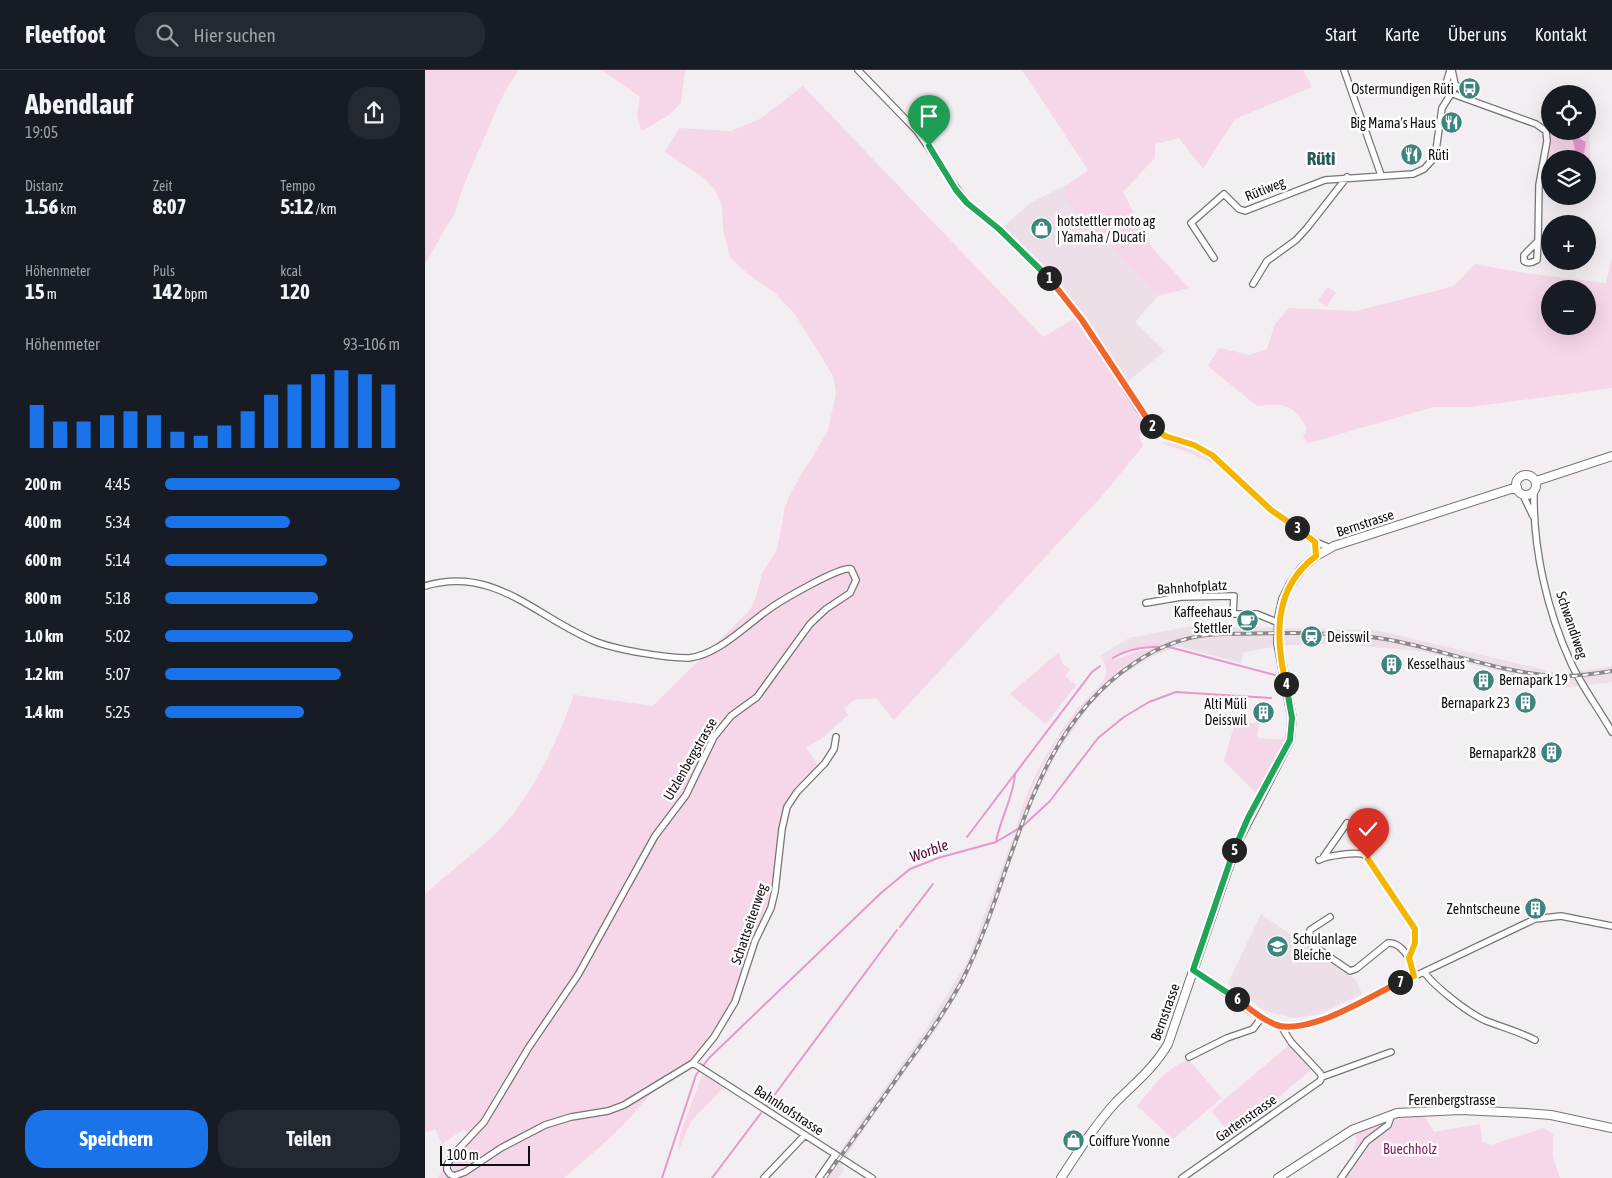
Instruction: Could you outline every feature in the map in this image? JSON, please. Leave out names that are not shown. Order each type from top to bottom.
[{"type":"main road","name":"Bernstrasse","points":[[1063,1177],[1111,1108],[1159,1058],[1172,1035],[1237,843],[1285,750],[1291,734],[1292,718],[1279,652],[1279,623],[1283,599],[1297,573],[1316,556],[1329,548],[1517,487],[1519,479],[1523,476],[1529,476],[1536,481],[1612,456]]},
{"type":"main road","points":[[1517,487],[1523,495],[1534,492],[1536,481]]},
{"type":"main road","name":"Ferenbergstrasse","points":[[1278,1178],[1286,1175],[1352,1130],[1392,1114],[1428,1110],[1525,1113],[1551,1115],[1612,1128]]},
{"type":"street","points":[[859,70],[917,131],[967,203],[999,229],[1051,280],[1082,320],[1140,410],[1156,429],[1165,436],[1194,445],[1212,455],[1271,510],[1315,542],[1329,548]]},
{"type":"street","points":[[1343,70],[1381,175]]},
{"type":"street","name":"Rütiweg","points":[[1451,70],[1446,84],[1451,92]]},
{"type":"street","name":"Rütiweg","points":[[1213,258],[1191,222],[1224,194],[1239,210],[1245,211],[1307,185],[1347,177],[1413,174],[1429,166],[1435,155],[1442,108],[1456,86],[1451,70]]},
{"type":"street","points":[[1456,86],[1473,101]]},
{"type":"street","points":[[1451,92],[1536,124],[1546,132],[1547,141],[1539,185],[1538,241]]},
{"type":"street","points":[[1253,284],[1267,261],[1302,234],[1347,177]]},
{"type":"street","name":"Schwandiweg","points":[[1534,492],[1534,518],[1546,587],[1563,642],[1573,668],[1612,732]]},
{"type":"street","name":"Schwandiweg","points":[[1523,495],[1534,518]]},
{"type":"street","points":[[1315,542],[1316,556]]},
{"type":"street","name":"Utzlenbergstrasse","points":[[425,586],[453,580],[481,583],[516,597],[599,642],[689,658],[699,656],[714,648],[771,608],[837,571],[848,568],[855,573],[857,580],[850,593],[826,608],[810,624],[757,697],[731,716],[714,736],[686,795],[655,836],[554,1014],[529,1047],[484,1122],[449,1160],[447,1176],[454,1176],[465,1172],[501,1148],[545,1125],[571,1117],[608,1111],[624,1105],[695,1064]]},
{"type":"street","name":"Bahnhofplatz","points":[[1147,602],[1181,597],[1234,596],[1233,614],[1257,614],[1279,623]]},
{"type":"street","name":"Schattseitenweg","points":[[695,1064],[735,1002],[755,941],[771,908],[787,807],[797,792],[825,763],[834,749],[835,737]]},
{"type":"street","points":[[1347,823],[1322,858],[1358,852],[1365,855],[1415,929],[1415,943],[1409,958]]},
{"type":"street","points":[[1330,916],[1310,930],[1308,942],[1350,972],[1356,970],[1388,943],[1393,943],[1401,948],[1409,958],[1414,976]]},
{"type":"street","points":[[1193,970],[1262,1017],[1281,1026],[1303,1024],[1320,1020],[1540,918],[1561,916],[1612,926]]},
{"type":"street","points":[[1424,972],[1433,982],[1481,1019],[1513,1029],[1535,1040]]},
{"type":"street","points":[[1189,1056],[1223,1039],[1253,1029],[1262,1017]]},
{"type":"street","points":[[1281,1026],[1291,1042],[1322,1077]]},
{"type":"street","name":"Gartenstrasse","points":[[1182,1178],[1320,1082],[1322,1077],[1391,1052]]},
{"type":"street","name":"Bahnhofstrasse","points":[[695,1064],[804,1136],[872,1178]]},
{"type":"street","points":[[1341,1178],[1367,1142],[1388,1125],[1392,1114]]},
{"type":"street","points":[[764,1178],[804,1136]]},
{"type":"street","points":[[819,1178],[835,1155]]},
{"type":"shaded area","points":[[1573,140],[1586,142],[1585,150],[1575,150]]},
{"type":"shaded area","points":[[1067,185],[1065,198],[1158,296],[1135,322],[1165,351],[1126,383],[1105,348],[1053,278],[1002,228],[1030,203]]},
{"type":"shaded area","points":[[1192,626],[1376,630],[1553,672],[1572,672],[1612,666],[1612,682],[1563,688],[1421,651],[1338,644],[1285,645],[1244,652],[1241,663],[1178,646],[1153,656],[1114,680],[1090,705],[1056,755],[1031,804],[988,926],[967,976],[939,1026],[878,1108],[846,1157],[842,1166],[844,1170],[838,1178],[821,1178],[924,1032],[967,962],[1026,802],[1057,743],[1076,714],[1104,683],[1134,659],[1162,643],[1150,640],[1119,651],[1104,662],[1100,656],[1129,638]]},
{"type":"shaded area","name":"Schulanlage Bleiche","points":[[1261,914],[1356,980],[1362,994],[1320,1014],[1294,1018],[1265,1011],[1228,983]]},
{"type":"green space","points":[[425,70],[518,70],[501,99],[463,187],[455,212],[425,264]]},
{"type":"green space","points":[[602,70],[685,70],[681,103],[669,115],[641,131],[637,115],[640,97]]},
{"type":"green space","points":[[1022,70],[1303,70],[1312,87],[1235,119],[1203,169],[1179,138],[1155,144],[1155,158],[1123,192],[1153,249],[1189,288],[1158,296],[1064,198],[1067,185],[1088,170]]},
{"type":"green space","points":[[803,86],[1043,337],[1075,318],[1149,427],[1139,436],[1143,446],[1101,497],[894,720],[876,698],[854,700],[844,709],[848,715],[821,739],[806,747],[820,769],[787,807],[775,891],[735,1002],[697,1058],[694,1069],[684,1070],[664,1082],[614,1134],[564,1178],[438,1178],[447,1159],[468,1136],[464,1129],[442,1144],[435,1129],[425,1133],[425,894],[492,837],[519,806],[541,771],[574,695],[653,706],[750,610],[755,600],[762,574],[777,550],[785,507],[791,492],[828,431],[836,393],[833,376],[795,314],[774,292],[748,274],[730,257],[723,229],[722,205],[715,190],[704,178],[665,152],[679,128],[731,131],[760,119]]},
{"type":"green space","points":[[1549,140],[1590,140],[1590,150],[1547,150]]},
{"type":"green space","points":[[1612,257],[1612,388],[1470,407],[1434,407],[1309,443],[1303,438],[1307,428],[1292,409],[1281,405],[1257,406],[1208,366],[1219,348],[1250,355],[1267,349],[1275,324],[1289,308],[1356,311],[1454,286],[1475,264],[1582,280],[1541,280],[1541,335],[1596,335],[1596,282],[1606,283]]},
{"type":"green space","points":[[1327,287],[1336,292],[1327,307],[1318,301]]},
{"type":"green space","points":[[1160,442],[1185,445],[1209,457],[1222,468],[1195,455]]},
{"type":"green space","points":[[1150,640],[1163,643],[1152,647],[1126,650],[1113,658],[1114,660],[1135,652],[1152,649],[1128,664],[1105,683],[1085,703],[1067,726],[1038,776],[1016,829],[1020,813],[1039,768],[1075,712],[1102,682],[1106,673],[1104,662],[1119,651]]},
{"type":"green space","points":[[1059,652],[1062,663],[1070,669],[1065,676],[1076,685],[1046,724],[1010,694]]},
{"type":"green space","points":[[1259,722],[1257,738],[1286,740],[1256,793],[1224,761],[1234,726]]},
{"type":"green space","points":[[1289,1045],[1311,1070],[1262,1111],[1258,1107],[1228,1131],[1211,1111]]},
{"type":"green space","points":[[1188,1059],[1222,1098],[1173,1139],[1137,1106],[1165,1074]]},
{"type":"green space","points":[[703,1073],[724,1087],[691,1121],[678,1152],[680,1134]]},
{"type":"green space","name":"Buechholz","points":[[1424,1115],[1434,1132],[1480,1124],[1482,1142],[1491,1145],[1544,1128],[1553,1134],[1553,1157],[1560,1178],[1346,1178],[1377,1136],[1390,1128],[1397,1117]]},
{"type":"green space","points":[[1388,1119],[1353,1151],[1357,1139],[1354,1134]]},
{"type":"waterway","points":[[1113,658],[1140,648],[1169,647],[1275,675]]},
{"type":"waterway","points":[[967,837],[1092,672],[1100,666]]},
{"type":"waterway","name":"Worble","points":[[662,1178],[696,1075],[709,1058],[881,893],[910,869],[938,858],[996,842],[1023,826],[1050,801],[1098,738],[1124,717],[1149,702],[1176,692],[1271,698]]},
{"type":"waterway","points":[[996,842],[1012,792],[1015,775]]},
{"type":"waterway","points":[[900,927],[933,884]]},
{"type":"waterway","points":[[767,1105],[897,930]]},
{"type":"waterway","points":[[712,1178],[761,1113]]},
{"type":"railway","points":[[825,1178],[926,1037],[963,979],[981,938],[1028,809],[1046,767],[1069,729],[1097,694],[1143,657],[1165,646],[1201,636],[1285,633],[1326,634],[1366,636],[1406,643],[1492,666],[1535,674],[1571,676],[1612,671]]},
{"type":"place","name":"Ostermundigen Rüti","points":[[1470,89]]},
{"type":"place","name":"Big Mama's Haus","points":[[1452,123]]},
{"type":"place","name":"Rüti","points":[[1412,155]]},
{"type":"place","name":"hotstettler moto ag | Yamaha / Ducati","points":[[1041,229]]},
{"type":"place","name":"Kaffeehaus Stettler","points":[[1248,620]]},
{"type":"place","name":"Deisswil","points":[[1311,637]]},
{"type":"place","name":"Kesselhaus","points":[[1391,664]]},
{"type":"place","name":"Bernapark 19","points":[[1483,680]]},
{"type":"place","name":"Bernapark 23","points":[[1526,703]]},
{"type":"place","name":"Alti Müli Deisswil","points":[[1263,712]]},
{"type":"place","name":"Bernapark28","points":[[1552,753]]},
{"type":"place","name":"Zehntscheune","points":[[1536,909]]},
{"type":"place","name":"Schulanlage Bleiche","points":[[1277,947]]},
{"type":"place","name":"Coiffure Yvonne","points":[[1073,1141]]},
{"type":"district","name":"Rüti","points":[[1321,158]]},
{"type":"route","points":[[929,146],[956,190],[967,203],[999,229],[1051,280],[1082,320],[1146,419],[1159,433],[1194,445],[1212,455],[1271,510],[1311,537],[1316,543],[1316,556],[1297,573],[1283,599],[1279,617],[1279,652],[1292,718],[1290,740],[1248,818],[1237,843],[1193,970],[1256,1014],[1281,1026],[1303,1024],[1327,1018],[1414,976],[1409,958],[1415,943],[1415,929],[1374,871],[1368,859]]}]
